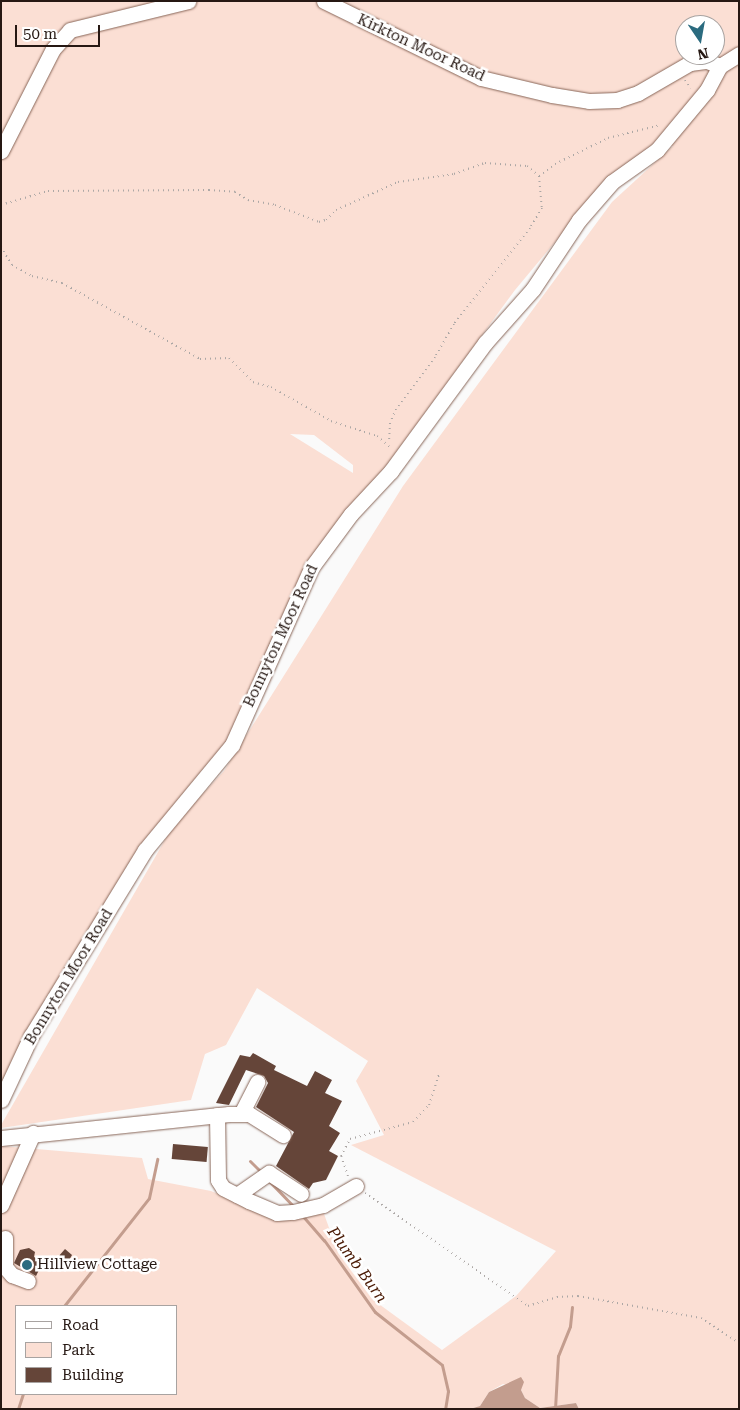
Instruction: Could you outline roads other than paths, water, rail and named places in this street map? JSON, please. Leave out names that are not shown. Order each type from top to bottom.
[{"type":"street","points":[[1,151],[53,49],[70,30],[188,1]]},
{"type":"street","name":"Kirkton Moor Road","points":[[324,1],[481,78],[552,95],[589,101],[617,100],[638,93],[690,63],[707,61],[720,66]]},
{"type":"street","points":[[720,66],[739,54]]},
{"type":"street","name":"Bonnyton Moor Road","points":[[1,1100],[32,1036],[145,850],[232,745],[311,568],[351,514],[397,461],[485,342],[534,289],[579,220],[612,182],[657,150],[693,108],[720,66]]},
{"type":"street","points":[[241,1114],[257,1082]]},
{"type":"street","points":[[1,1138],[33,1133],[241,1114],[249,1114],[283,1135]]},
{"type":"street","points":[[217,1115],[218,1180],[223,1188],[277,1213],[323,1205],[356,1186]]},
{"type":"street","points":[[1,1204],[33,1133]]},
{"type":"street","points":[[237,1195],[269,1173],[301,1194]]},
{"type":"street","points":[[7,1238],[5,1267],[12,1275],[28,1281]]},
{"type":"waterway","points":[[65,1305],[149,1198],[157,1159]]},
{"type":"waterway","name":"Plumb Burn","points":[[250,1161],[262,1173]]},
{"type":"waterway","name":"Plumb Burn","points":[[270,1182],[293,1206]]},
{"type":"waterway","name":"Plumb Burn","points":[[301,1214],[324,1240],[375,1312],[442,1365],[448,1391],[445,1409]]},
{"type":"waterway","points":[[555,1409],[558,1356],[570,1326],[572,1307]]},
{"type":"waterway","points":[[18,1409],[23,1395]]},
{"type":"place","name":"Hillview Cottage","points":[[27,1265]]}]
